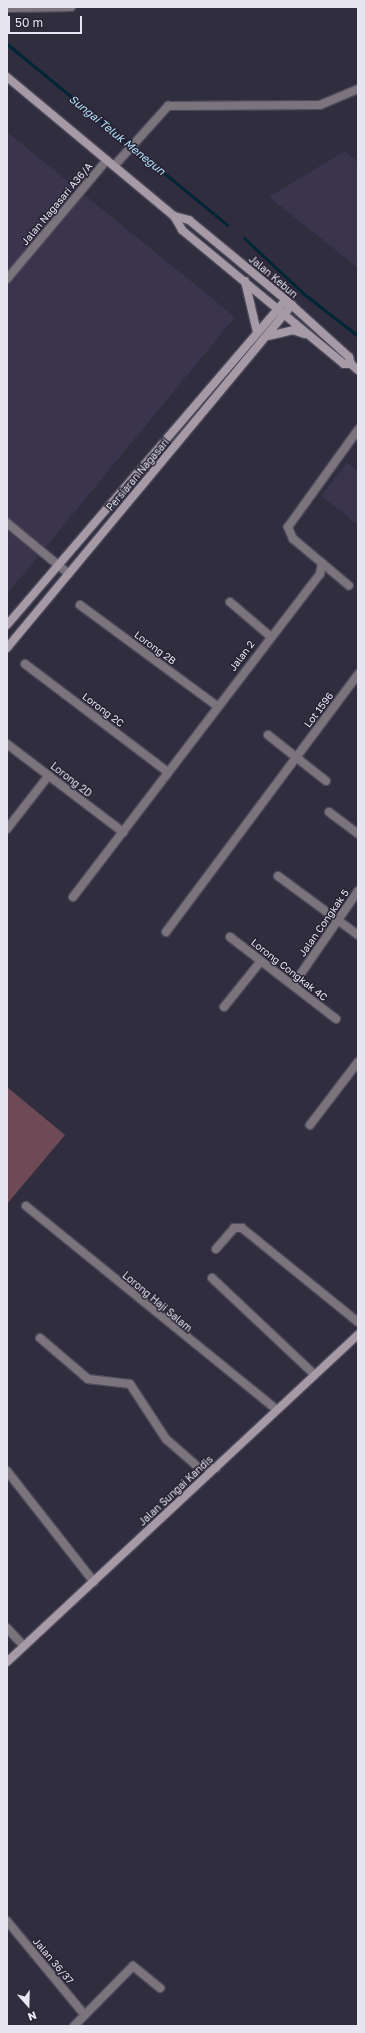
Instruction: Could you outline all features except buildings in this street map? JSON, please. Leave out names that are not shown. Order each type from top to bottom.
[{"type":"street","points":[[7,8],[71,7]]},
{"type":"street","name":"Jalan Kebun","points":[[7,77],[174,216],[182,230],[344,364],[356,368]]},
{"type":"street","points":[[114,166],[163,109],[175,104],[320,105],[358,89]]},
{"type":"street","name":"Jalan Nagasari A36/A","points":[[7,279],[107,160]]},
{"type":"street","name":"Jalan Kebun","points":[[174,216],[189,220],[289,303],[350,356],[356,368]]},
{"type":"street","points":[[244,280],[257,332]]},
{"type":"street","name":"Persiaran Nagasari","points":[[7,625],[257,332],[278,309],[289,303]]},
{"type":"street","name":"Persiaran Nagasari","points":[[7,648],[285,314],[289,303]]},
{"type":"street","points":[[265,337],[292,330],[310,336]]},
{"type":"street","points":[[349,586],[293,539],[288,527],[358,430]]},
{"type":"street","points":[[7,523],[69,574]]},
{"type":"street","name":"Jalan 2","points":[[74,897],[270,636],[320,574],[322,563]]},
{"type":"street","points":[[230,602],[270,636]]},
{"type":"street","name":"Lorong 2B","points":[[80,606],[217,706]]},
{"type":"street","name":"Lorong 2C","points":[[25,664],[168,772]]},
{"type":"street","name":"Lot 1596","points":[[166,932],[358,674]]},
{"type":"street","points":[[268,736],[326,781]]},
{"type":"street","name":"Lorong 2D","points":[[7,744],[123,832]]},
{"type":"street","points":[[7,829],[49,775]]},
{"type":"street","points":[[329,812],[358,834]]},
{"type":"street","points":[[278,876],[358,934]]},
{"type":"street","name":"Jalan Congkak 5","points":[[292,985],[358,891]]},
{"type":"street","name":"Lorong Congkak 4C","points":[[230,937],[336,1019]]},
{"type":"street","points":[[224,1007],[261,961]]},
{"type":"street","points":[[310,1125],[358,1062]]},
{"type":"street","name":"Lorong Haji Salam","points":[[26,1206],[277,1410]]},
{"type":"street","points":[[216,1249],[234,1228],[242,1228],[358,1322]]},
{"type":"street","points":[[212,1278],[315,1375]]},
{"type":"street","name":"Jalan Sungai Kandis","points":[[7,1662],[358,1335]]},
{"type":"street","points":[[40,1338],[88,1379],[130,1384],[166,1439],[198,1467],[216,1468]]},
{"type":"street","points":[[7,1471],[94,1582]]},
{"type":"street","points":[[7,1628],[24,1646]]},
{"type":"street","name":"Jalan 36/37","points":[[7,1921],[84,2014]]},
{"type":"street","points":[[74,2026],[84,2014],[133,1966],[160,1988]]},
{"type":"shaded area","points":[[7,132],[235,317],[7,594]]},
{"type":"shaded area","points":[[345,151],[358,162],[358,268],[269,197]]},
{"type":"shaded area","points":[[347,463],[358,471],[358,525],[321,496]]},
{"type":"shaded area","points":[[7,1087],[65,1135],[7,1204]]},
{"type":"waterway","name":"Sungai Teluk Menegun","points":[[7,44],[227,225]]},
{"type":"waterway","name":"Sungai Teluk Menegun","points":[[244,238],[304,294],[358,336]]}]
